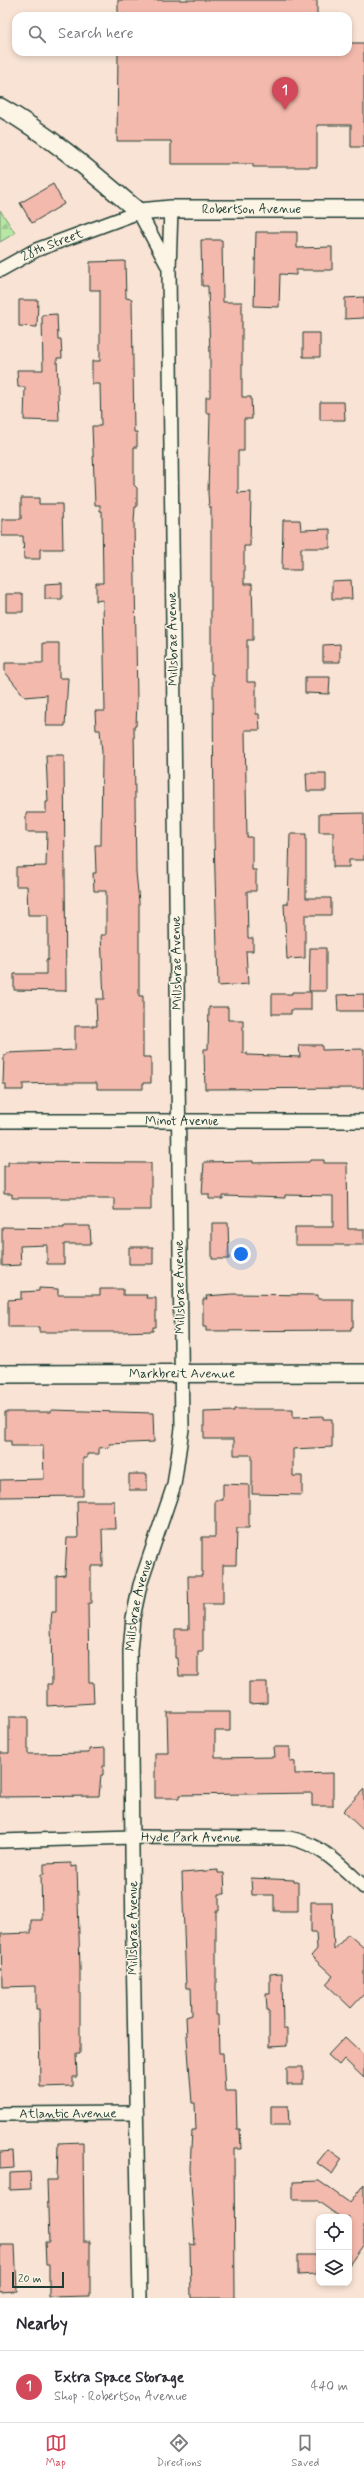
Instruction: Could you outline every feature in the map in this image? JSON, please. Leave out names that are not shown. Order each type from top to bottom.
[{"type":"street","points":[[0,107],[29,123],[68,151],[139,212]]},
{"type":"street","name":"Robertson Avenue","points":[[105,224],[139,212],[171,209],[364,209]]},
{"type":"street","name":"Millsbrae Avenue","points":[[140,2298],[130,1651],[133,1618],[140,1584],[174,1485],[179,1461],[182,1429],[169,268],[171,209]]},
{"type":"street","name":"Millsbrae Avenue","points":[[139,212],[169,268]]},
{"type":"street","name":"28th Street","points":[[0,270],[36,250],[105,224]]},
{"type":"street","name":"Minot Avenue","points":[[0,1122],[364,1121]]},
{"type":"street","name":"Markbreit Avenue","points":[[0,1374],[364,1373]]},
{"type":"street","name":"Hyde Park Avenue","points":[[0,1841],[132,1837],[290,1838],[306,1841],[322,1849],[364,1887]]},
{"type":"street","name":"Atlantic Avenue","points":[[0,2114],[136,2113]]},
{"type":"green space","points":[[0,210],[15,233],[0,242]]},
{"type":"building","points":[[118,0],[317,0],[317,12],[118,12]]},
{"type":"building","points":[[352,43],[364,43],[364,147],[351,147],[351,125],[317,125],[317,167],[253,167],[253,164],[171,164],[171,141],[117,141],[118,56],[352,56]]},
{"type":"building","points":[[53,184],[64,204],[32,223],[20,203]]},
{"type":"building","points":[[256,232],[297,232],[297,248],[332,247],[332,270],[296,270],[296,275],[280,274],[279,307],[254,306]]},
{"type":"building","points":[[201,240],[222,240],[223,302],[242,302],[242,397],[251,397],[252,419],[244,419],[244,451],[238,451],[238,493],[251,492],[250,546],[244,546],[244,584],[252,584],[253,621],[253,640],[247,640],[247,682],[256,682],[256,714],[259,714],[260,730],[245,730],[247,837],[252,837],[252,870],[256,870],[256,891],[247,891],[248,938],[253,938],[253,951],[246,951],[248,984],[218,986],[214,837],[213,674],[211,674],[211,507],[209,507],[208,493],[210,413],[206,413],[206,397],[210,397],[210,355],[208,286],[202,286]]},
{"type":"building","points":[[125,261],[126,298],[132,299],[134,432],[137,432],[137,447],[134,447],[134,485],[137,488],[137,507],[135,507],[134,522],[137,701],[136,726],[134,726],[136,872],[139,902],[139,996],[143,996],[143,1057],[151,1057],[151,1083],[143,1083],[143,1089],[97,1089],[97,1083],[57,1083],[23,1084],[23,1090],[6,1090],[6,1084],[3,1084],[4,1055],[7,1055],[7,1053],[75,1050],[75,1026],[97,1026],[96,999],[104,999],[101,935],[106,935],[106,891],[94,891],[93,873],[96,873],[95,845],[101,845],[102,752],[100,730],[96,730],[95,711],[105,711],[103,600],[96,601],[96,583],[103,583],[102,511],[100,511],[100,505],[95,505],[92,426],[101,426],[100,384],[92,384],[92,361],[100,361],[100,290],[90,290],[90,262]]},
{"type":"building","points":[[364,297],[364,318],[345,319],[345,298]]},
{"type":"building","points":[[19,300],[38,300],[37,327],[19,326]]},
{"type":"building","points":[[57,314],[58,339],[61,339],[62,358],[57,358],[59,421],[24,420],[25,387],[18,387],[17,370],[43,370],[42,315]]},
{"type":"building","points":[[303,333],[320,333],[320,357],[303,357]]},
{"type":"building","points":[[320,402],[344,402],[345,420],[320,420]]},
{"type":"building","points":[[21,498],[39,498],[39,504],[62,504],[63,549],[40,549],[40,559],[24,559],[23,536],[2,536],[2,519],[21,519]]},
{"type":"building","points":[[283,520],[300,520],[301,530],[330,529],[330,548],[301,548],[301,570],[282,570]]},
{"type":"building","points":[[351,580],[352,599],[332,599],[332,581]]},
{"type":"building","points":[[62,583],[62,599],[45,599],[45,584]]},
{"type":"building","points":[[6,594],[23,594],[23,612],[6,612]]},
{"type":"building","points":[[43,643],[59,643],[59,678],[68,678],[65,726],[46,726],[47,695],[25,697],[5,672],[5,663],[43,663]]},
{"type":"building","points":[[340,644],[340,662],[323,662],[323,645]]},
{"type":"building","points":[[305,677],[330,677],[329,694],[305,693]]},
{"type":"building","points":[[46,755],[64,755],[66,991],[14,990],[14,974],[46,974],[46,960],[48,960],[48,915],[28,915],[27,886],[16,886],[16,867],[46,866],[47,832],[26,832],[26,813],[46,813],[46,802],[48,802]]},
{"type":"building","points":[[306,773],[326,773],[326,791],[307,791]]},
{"type":"building","points":[[364,813],[364,860],[349,860],[349,867],[333,867],[333,832],[319,832],[319,814]]},
{"type":"building","points":[[290,834],[306,834],[306,898],[331,898],[331,915],[305,915],[305,958],[287,959],[284,904],[288,904]]},
{"type":"building","points":[[310,948],[326,948],[326,991],[309,991]]},
{"type":"building","points":[[292,992],[311,992],[311,1010],[291,1010],[291,1014],[272,1014],[272,994],[292,994]]},
{"type":"building","points":[[364,994],[364,1011],[338,1011],[337,995]]},
{"type":"building","points":[[209,1007],[228,1007],[228,1020],[243,1020],[243,1053],[247,1053],[247,1055],[300,1057],[299,1045],[322,1045],[322,1050],[364,1049],[364,1088],[205,1089],[204,1049],[208,1049]]},
{"type":"building","points":[[310,1160],[324,1160],[324,1163],[347,1163],[348,1229],[364,1229],[364,1245],[295,1245],[295,1227],[333,1227],[333,1196],[285,1195],[285,1198],[223,1196],[223,1199],[209,1199],[209,1194],[202,1194],[204,1162],[309,1162]]},
{"type":"building","points":[[8,1162],[151,1163],[151,1210],[114,1210],[114,1198],[12,1198],[12,1194],[4,1194],[4,1166],[8,1166]]},
{"type":"building","points":[[212,1223],[228,1223],[229,1259],[212,1259]]},
{"type":"building","points":[[64,1226],[90,1226],[91,1244],[64,1244],[64,1264],[47,1264],[47,1245],[20,1246],[21,1265],[2,1266],[2,1227],[64,1228]]},
{"type":"building","points":[[129,1247],[153,1247],[153,1264],[129,1264]]},
{"type":"building","points":[[39,1288],[58,1289],[58,1295],[100,1295],[100,1289],[123,1289],[123,1295],[147,1295],[146,1298],[156,1298],[156,1327],[153,1327],[153,1331],[39,1332],[39,1327],[8,1327],[8,1300],[21,1299],[21,1292],[39,1291]]},
{"type":"building","points":[[233,1294],[318,1295],[318,1299],[353,1299],[353,1327],[351,1327],[351,1330],[206,1331],[206,1327],[203,1327],[203,1299],[207,1299],[206,1296]]},
{"type":"building","points":[[234,1409],[293,1409],[293,1417],[323,1416],[323,1419],[332,1419],[332,1447],[293,1449],[293,1476],[302,1476],[302,1495],[252,1494],[252,1455],[234,1455],[234,1439],[204,1439],[204,1412],[234,1411]]},
{"type":"building","points":[[51,1410],[153,1413],[154,1442],[109,1444],[110,1447],[99,1448],[99,1454],[87,1454],[87,1458],[83,1458],[83,1496],[0,1497],[0,1480],[44,1479],[43,1446],[11,1446],[11,1441],[5,1441],[5,1412],[51,1412]]},
{"type":"building","points":[[129,1474],[147,1474],[147,1490],[129,1490]]},
{"type":"building","points":[[223,1484],[249,1485],[249,1528],[237,1528],[236,1565],[223,1565],[223,1604],[203,1604],[203,1652],[198,1652],[198,1676],[179,1676],[178,1658],[175,1658],[175,1629],[189,1629],[188,1576],[202,1576],[202,1537],[215,1537],[215,1500],[223,1500]]},
{"type":"building","points":[[77,1501],[114,1501],[115,1529],[102,1529],[103,1566],[91,1566],[91,1603],[88,1603],[89,1682],[93,1682],[94,1703],[47,1706],[47,1684],[52,1684],[51,1620],[52,1612],[56,1612],[56,1576],[65,1575],[67,1538],[78,1538]]},
{"type":"building","points":[[249,1682],[267,1682],[267,1703],[249,1704]]},
{"type":"building","points":[[167,1712],[230,1712],[230,1731],[215,1731],[215,1758],[275,1757],[274,1747],[290,1747],[290,1761],[295,1762],[295,1774],[333,1773],[333,1806],[312,1806],[312,1793],[180,1795],[180,1798],[155,1798],[155,1753],[168,1753]]},
{"type":"building","points":[[9,1717],[28,1717],[28,1754],[89,1753],[89,1749],[105,1748],[105,1766],[103,1766],[103,1775],[101,1775],[99,1796],[0,1797],[0,1753],[9,1753]]},
{"type":"building","points":[[364,1789],[364,1831],[343,1811]]},
{"type":"building","points":[[71,1863],[71,1867],[77,1866],[80,1969],[80,2053],[76,2053],[77,2077],[73,2077],[73,2086],[40,2087],[39,2009],[36,2009],[36,1986],[2,1987],[1,1934],[31,1933],[31,1920],[42,1920],[41,1874],[44,1874],[44,1864]]},
{"type":"building","points":[[218,1870],[218,1873],[224,1873],[225,1894],[219,1894],[219,1911],[216,1911],[216,2015],[218,2015],[219,2053],[223,2053],[225,2091],[236,2091],[237,2129],[240,2129],[241,2149],[234,2149],[235,2298],[191,2298],[190,2244],[195,2245],[190,2168],[192,2130],[196,2130],[195,2103],[192,2103],[187,2037],[186,2017],[192,2015],[191,1988],[186,1988],[182,1873]]},
{"type":"building","points":[[251,1878],[294,1880],[294,1882],[298,1882],[298,1911],[274,1911],[274,1895],[252,1895]]},
{"type":"building","points":[[311,1902],[332,1902],[334,1950],[348,1934],[364,1948],[364,1994],[351,2008],[326,1984],[333,1976],[311,1956],[317,1949],[316,1932],[311,1932]]},
{"type":"building","points":[[282,1973],[283,2029],[287,2029],[287,2046],[269,2047],[269,2010],[267,2010],[266,1994],[270,1994],[270,1974]]},
{"type":"building","points":[[345,2037],[364,2055],[364,2078],[344,2059],[339,2065],[328,2055]]},
{"type":"building","points":[[287,2067],[303,2067],[303,2085],[287,2085]]},
{"type":"building","points":[[271,2106],[288,2106],[289,2125],[271,2125]]},
{"type":"building","points":[[83,2142],[84,2241],[90,2241],[90,2296],[49,2297],[49,2265],[46,2265],[45,2242],[49,2242],[47,2180],[57,2180],[58,2143]]},
{"type":"building","points":[[328,2149],[342,2159],[332,2174],[317,2163]]},
{"type":"building","points":[[13,2151],[14,2168],[0,2169],[0,2152]]},
{"type":"building","points":[[30,2172],[31,2189],[10,2190],[10,2173]]},
{"type":"building","points":[[319,2181],[350,2203],[364,2184],[364,2244],[352,2261],[352,2214],[336,2214],[316,2200],[293,2200],[293,2182]]},
{"type":"building","points":[[0,2245],[15,2245],[17,2291],[0,2292]]},
{"type":"building","points":[[298,2255],[316,2255],[316,2274],[298,2275]]},
{"type":"place","name":"Extra Space Storage","points":[[285,110]]}]
